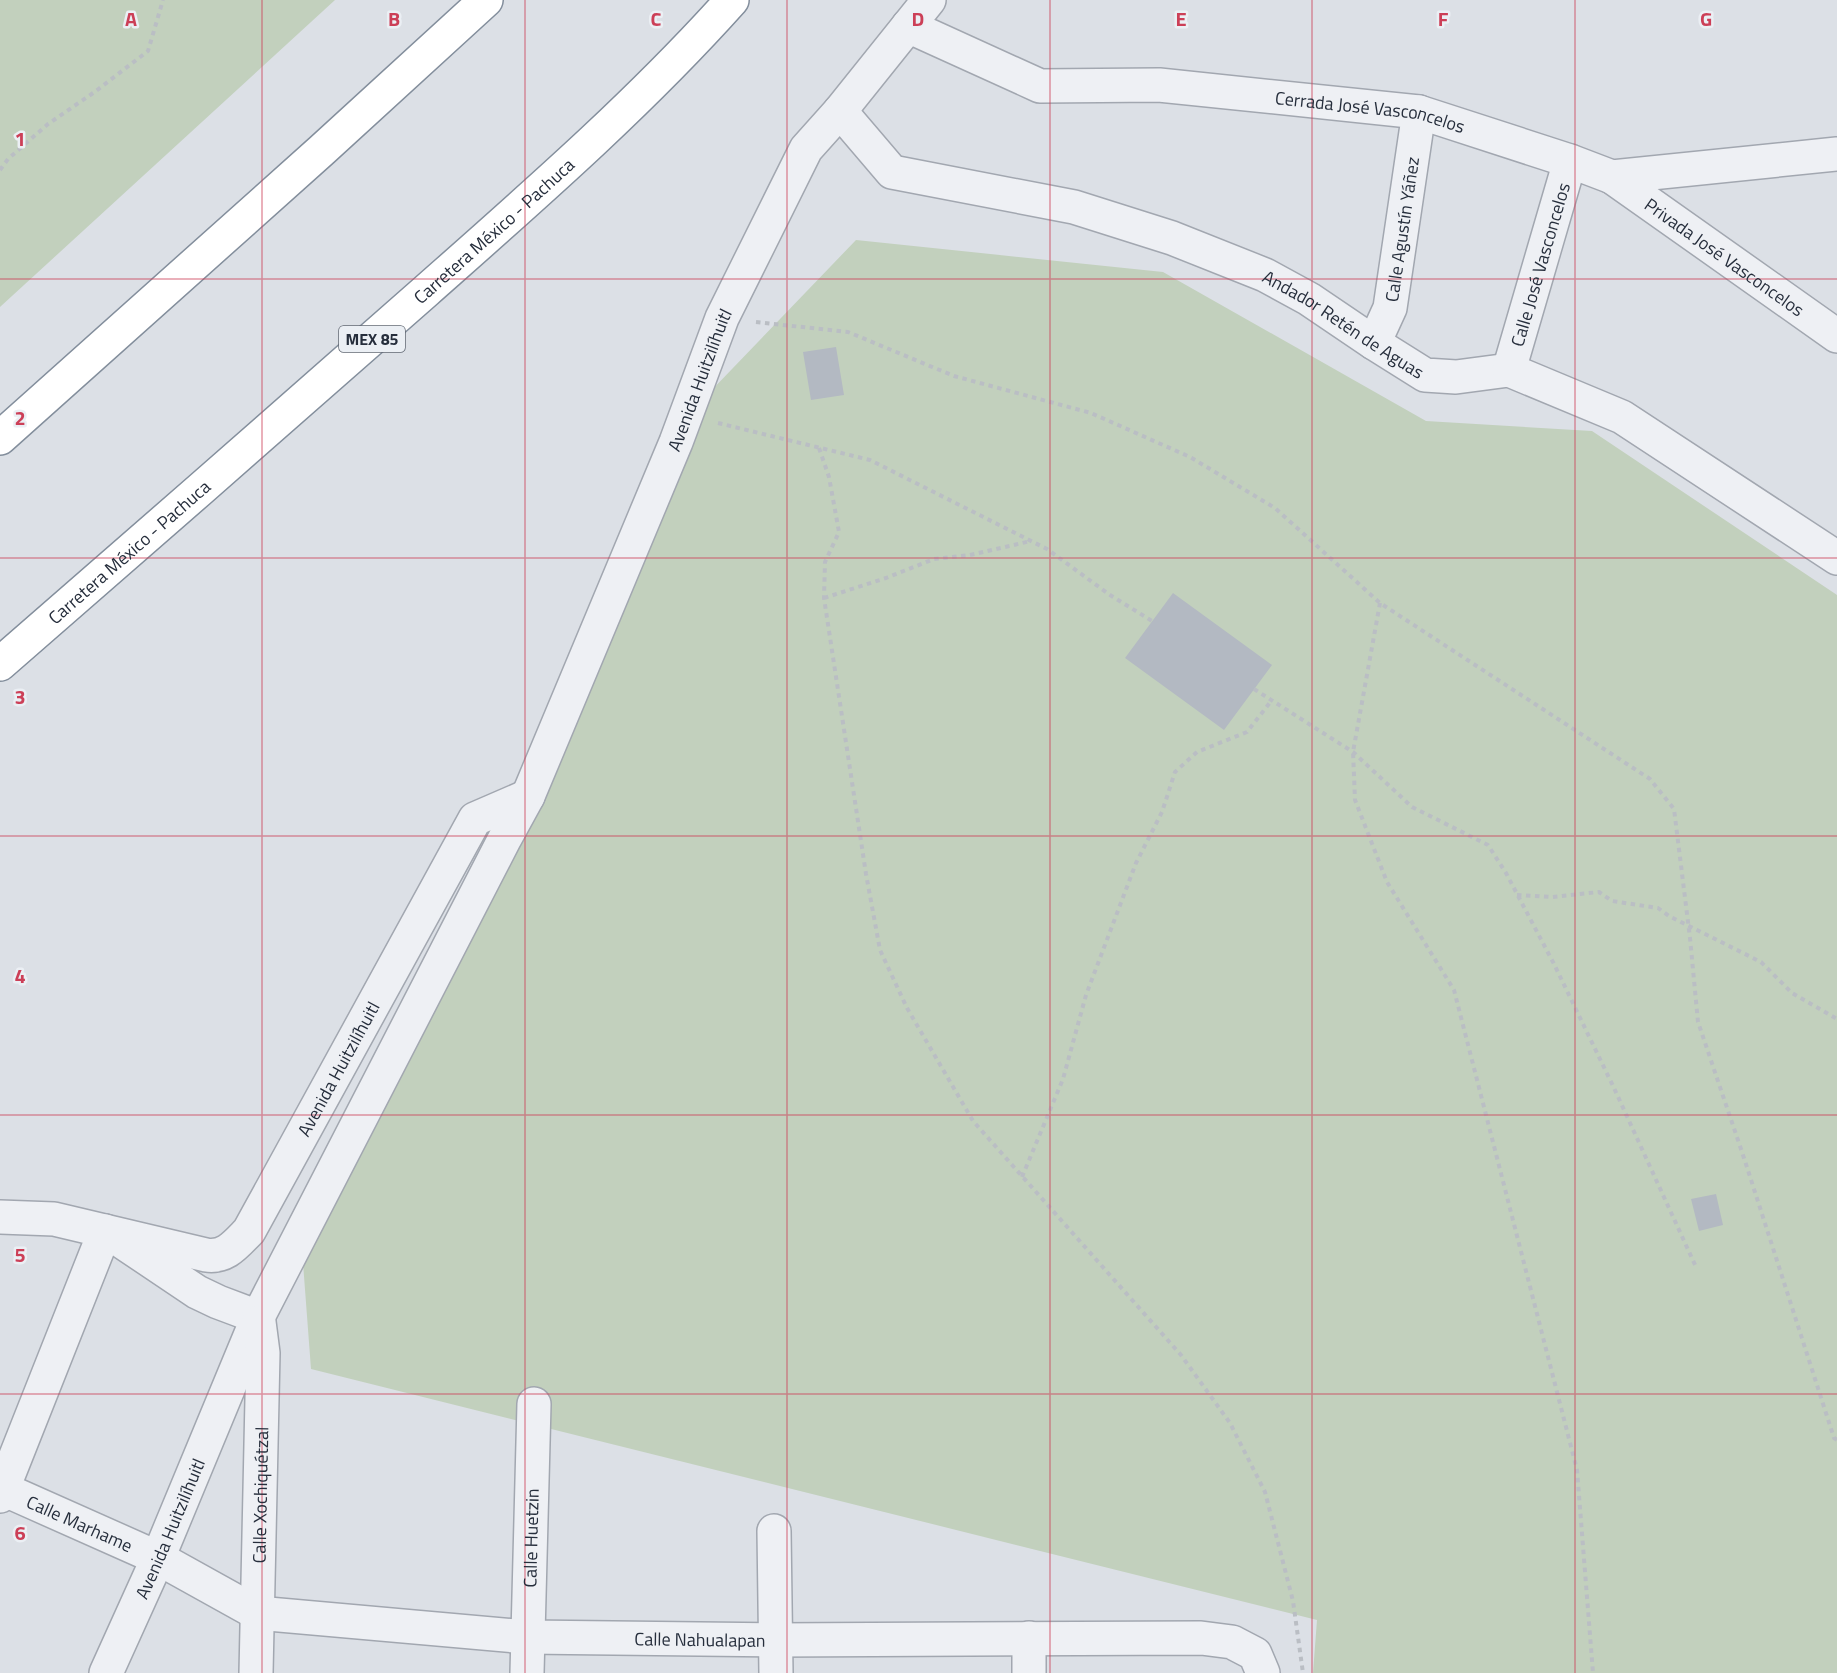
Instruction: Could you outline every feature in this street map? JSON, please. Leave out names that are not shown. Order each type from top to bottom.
[{"type":"highway","points":[[0,438],[486,0]]},
{"type":"highway","name":"Carretera México - Pachuca","points":[[0,664],[501,225],[620,115],[732,0]]},
{"type":"street","name":"Avenida Huitzilíhuitl","points":[[106,1673],[158,1558],[258,1317],[528,796],[686,416],[722,318],[806,149],[840,111],[929,0]]},
{"type":"street","name":"Cerrada José Vasconcelos","points":[[908,26],[1040,86],[1158,85],[1419,112],[1612,177],[1837,154]]},
{"type":"street","name":"Andador Retén de Aguas","points":[[840,111],[892,172],[1074,207],[1172,238],[1265,275],[1309,299],[1425,375],[1456,377],[1509,370]]},
{"type":"street","name":"Calle Agustín Yáñez","points":[[1374,343],[1390,308],[1419,112]]},
{"type":"street","name":"Calle José Vasconcelos","points":[[1509,370],[1570,161]]},
{"type":"street","name":"Privada José Vasconcelos","points":[[1612,177],[1837,336]]},
{"type":"street","points":[[1509,370],[1622,417],[1837,558]]},
{"type":"street","name":"Avenida Huitzilíhuitl","points":[[105,1231],[215,1257],[228,1252],[249,1231],[475,819],[528,796]]},
{"type":"street","points":[[0,1217],[54,1219],[105,1231],[197,1292],[258,1317]]},
{"type":"street","points":[[1,1491],[105,1231]]},
{"type":"street","name":"Calle Xochiquétzal","points":[[256,1673],[262,1353],[258,1317]]},
{"type":"street","name":"Calle Huetzin","points":[[527,1673],[534,1404]]},
{"type":"street","name":"Calle Marhame","points":[[1,1491],[158,1558]]},
{"type":"street","points":[[774,1531],[776,1673]]},
{"type":"street","name":"Calle Nahualapan","points":[[158,1558],[257,1613],[527,1637],[775,1640],[1202,1638],[1232,1642],[1259,1663]]},
{"type":"street","points":[[1029,1638],[1029,1673]]},
{"type":"path","points":[[0,170],[8,159],[48,124],[148,51],[163,0]]},
{"type":"path","points":[[722,318],[849,332],[954,376],[1091,413],[1190,457],[1275,508],[1380,603],[1650,779],[1674,809],[1689,926],[1698,1022],[1834,1438],[1837,1440]]},
{"type":"path","points":[[686,416],[870,460],[1047,549],[1110,595],[1152,621]]},
{"type":"path","points":[[819,448],[829,477],[839,532],[825,562],[824,598],[866,874],[880,950],[907,1008],[973,1121],[1181,1355],[1230,1423],[1265,1492],[1293,1601],[1303,1673]]},
{"type":"path","points":[[824,598],[934,559],[970,555],[1032,541]]},
{"type":"path","points":[[1380,603],[1353,752],[1355,800],[1387,882],[1454,990],[1460,1012],[1577,1470],[1593,1673]]},
{"type":"path","points":[[1254,689],[1353,752],[1412,807],[1488,845],[1506,873],[1554,964],[1696,1267]]},
{"type":"path","points":[[1022,1177],[1064,1079],[1086,995],[1136,863],[1162,812],[1175,772],[1197,752],[1247,732],[1272,700]]},
{"type":"path","points":[[1516,895],[1552,897],[1599,892],[1612,901],[1658,908],[1669,916],[1761,962],[1792,993],[1837,1019]]},
{"type":"green space","points":[[0,0],[335,0],[0,307]]},
{"type":"green space","points":[[856,240],[1163,272],[1426,421],[1592,431],[1837,595],[1837,1673],[1313,1673],[1317,1620],[311,1369],[303,1263],[707,395]]},
{"type":"building","points":[[836,347],[844,395],[811,400],[803,352]]},
{"type":"building","points":[[1173,593],[1272,665],[1224,730],[1125,658]]},
{"type":"building","points":[[1716,1194],[1723,1225],[1699,1231],[1691,1199]]}]
